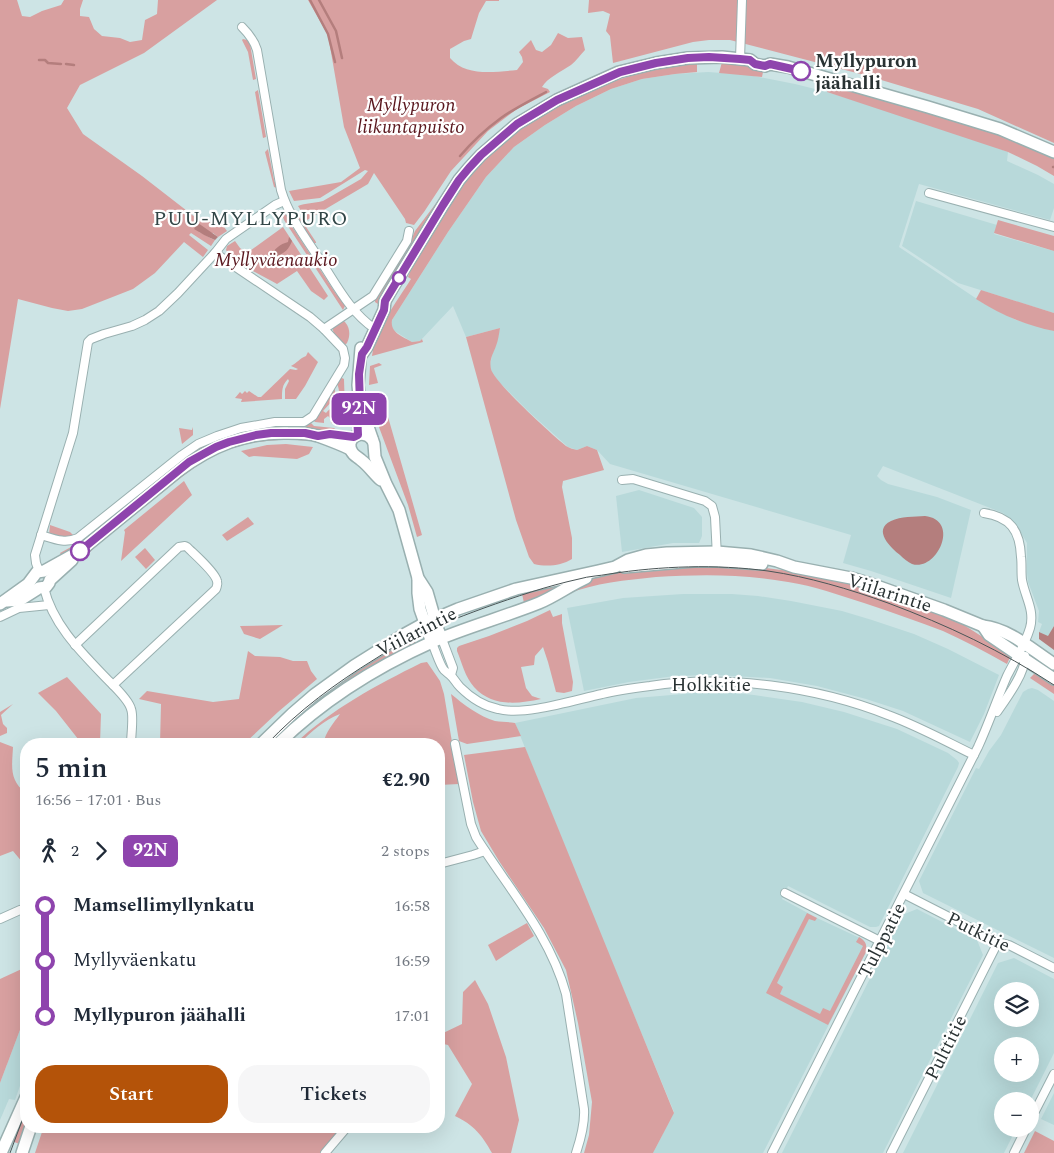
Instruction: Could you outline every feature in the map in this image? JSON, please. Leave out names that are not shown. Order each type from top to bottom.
[{"type":"main road","points":[[437,641],[430,621],[427,592],[418,578],[399,510],[375,457],[364,412],[360,406],[358,385],[362,354],[361,346],[384,310],[385,301],[459,180],[481,155],[517,124],[557,100],[620,72],[638,66],[688,58],[709,57],[745,60],[765,66],[770,64],[826,77],[1000,129],[1054,152]]},
{"type":"main road","points":[[360,406],[357,413],[356,436],[350,444],[354,453],[386,484]]},
{"type":"main road","points":[[2,603],[69,564],[80,551],[189,462],[216,447],[243,438],[271,433],[305,433],[318,436],[362,458],[372,453],[373,444],[366,435],[330,434],[318,436]]},
{"type":"main road","name":"Viilarintie","points":[[267,738],[314,695],[354,666],[405,634],[430,621],[516,589],[615,567],[628,560],[646,555],[667,553],[717,556],[751,555],[852,578],[944,610],[983,626],[993,627],[1024,643],[1054,664]]},
{"type":"main road","name":"Viilarintie","points":[[284,738],[310,714],[380,668],[437,641],[541,602],[592,576],[598,571]]},
{"type":"main road","name":"Viilarintie","points":[[983,626],[989,635],[1054,679]]},
{"type":"main road","points":[[1,1153],[20,1111]]},
{"type":"main road","points":[[22,1153],[29,1133]]},
{"type":"street","points":[[742,0],[745,60]]},
{"type":"street","points":[[242,27],[249,33],[257,50],[284,201],[290,214],[354,309],[372,327]]},
{"type":"street","points":[[929,193],[1054,227]]},
{"type":"street","points":[[131,738],[131,708],[67,635],[49,605],[35,555],[73,433],[88,342],[104,334],[132,326],[159,311],[226,240],[275,205],[284,201]]},
{"type":"street","points":[[324,329],[372,296],[407,241],[409,231]]},
{"type":"street","points":[[41,535],[65,542],[78,538],[182,455],[211,438],[253,425],[275,422],[300,422],[309,419],[313,416],[333,384],[345,362],[343,349],[310,317],[215,253]]},
{"type":"street","points":[[622,480],[633,479],[705,501],[712,506],[715,516],[717,556]]},
{"type":"street","points":[[984,513],[1002,517],[1018,536],[1022,580],[1031,607],[1032,619],[1024,643],[1022,657]]},
{"type":"street","points":[[75,645],[179,547],[187,547],[206,566],[216,577],[218,584],[216,589],[113,686]]},
{"type":"street","points":[[0,617],[19,608],[49,605]]},
{"type":"street","name":"Holkkitie","points":[[437,641],[444,670],[451,675],[461,688],[479,702],[494,708],[520,711],[604,693],[670,684],[722,682],[754,684],[790,688],[874,709],[916,726],[974,755]]},
{"type":"street","name":"Tulppatie","points":[[772,1153],[974,755],[1004,684],[1022,657]]},
{"type":"street","points":[[455,744],[471,824],[476,837],[543,938],[561,976],[566,994],[584,1108],[583,1132],[576,1153]]},
{"type":"street","points":[[445,862],[485,851]]},
{"type":"street","points":[[785,892],[880,941]]},
{"type":"street","name":"Putkitie","points":[[904,894],[1054,968]]},
{"type":"street","points":[[0,919],[20,910]]},
{"type":"street","name":"Pulttitie","points":[[891,1153],[998,942]]},
{"type":"street","points":[[1039,1103],[1054,1074]]},
{"type":"street","points":[[325,1153],[342,1133]]},
{"type":"street","points":[[1014,1153],[1022,1137]]},
{"type":"shaded area","points":[[708,72],[749,75],[795,84],[949,130],[1008,152],[1007,161],[1054,184],[1054,208],[1050,220],[919,184],[899,247],[983,303],[1016,320],[1054,331],[1054,626],[1048,637],[1039,632],[1042,624],[1038,622],[1039,611],[1028,582],[1027,543],[1017,526],[1003,513],[883,466],[877,476],[888,484],[937,497],[971,510],[951,598],[843,563],[851,535],[610,464],[597,450],[587,446],[577,450],[568,447],[529,412],[492,373],[490,366],[500,328],[466,337],[453,306],[420,341],[412,342],[393,330],[391,326],[392,320],[448,232],[486,177],[514,147],[576,106],[611,89],[642,79]]},
{"type":"shaded area","points":[[916,201],[997,225],[994,234],[1054,251],[1054,313],[958,283],[902,246]]},
{"type":"shaded area","points":[[198,223],[218,237],[215,240],[194,229]]},
{"type":"shaded area","points":[[289,237],[292,241],[291,244],[282,254],[277,256],[277,261],[266,263],[248,262],[253,256],[257,258],[271,256],[278,247],[288,242]]},
{"type":"shaded area","points":[[639,490],[694,508],[702,517],[702,536],[699,543],[673,543],[622,552],[616,496]]},
{"type":"shaded area","points":[[925,516],[936,520],[942,526],[941,544],[937,553],[930,560],[921,564],[912,564],[888,544],[883,534],[883,529],[895,519]]},
{"type":"shaded area","points":[[683,594],[758,596],[842,611],[914,634],[999,675],[984,714],[970,742],[903,711],[866,699],[817,686],[770,678],[714,675],[675,676],[629,682],[584,691],[567,608],[623,598]]},
{"type":"shaded area","points":[[1054,626],[1054,650],[1039,639],[1039,632],[1048,636]]},
{"type":"shaded area","points":[[1032,688],[1054,701],[1054,958],[923,893],[919,881],[976,768],[979,769],[1001,735],[1023,692]]},
{"type":"shaded area","points":[[695,693],[754,695],[802,702],[844,712],[897,729],[948,753],[959,763],[879,926],[870,927],[788,886],[782,899],[862,939],[865,942],[866,952],[763,1153],[653,1153],[674,1112],[515,723],[636,698]]},
{"type":"shaded area","points":[[917,909],[977,940],[983,955],[883,1153],[782,1153],[902,915]]},
{"type":"shaded area","points":[[1014,958],[1054,979],[1054,1053],[1034,1092],[994,1092],[994,1137],[1012,1137],[1004,1153],[903,1153],[998,963]]},
{"type":"shaded area","points":[[20,1030],[20,1086],[15,1100],[9,1099],[0,1120],[0,1083]]},
{"type":"shaded area","points":[[1054,1093],[1054,1125],[1041,1119]]},
{"type":"green space","points":[[0,0],[17,0],[22,16],[30,17],[61,5],[64,0],[83,0],[80,16],[89,17],[94,29],[102,36],[120,38],[130,42],[142,40],[145,20],[157,14],[158,0],[217,0],[144,53],[80,85],[67,108],[83,134],[142,176],[200,221],[221,223],[227,231],[218,237],[213,233],[199,232],[215,240],[211,246],[191,233],[189,235],[208,250],[203,257],[184,242],[155,273],[133,289],[82,309],[68,311],[18,299],[0,409]]},
{"type":"green space","name":"Myllypuron liikuntapuisto","points":[[308,0],[499,0],[486,1],[479,13],[471,39],[450,49],[450,58],[457,64],[472,71],[517,70],[523,62],[519,52],[531,40],[536,50],[542,52],[551,45],[558,33],[568,38],[582,37],[585,50],[571,65],[544,84],[542,87],[550,92],[517,109],[488,131],[451,171],[414,225],[406,223],[374,173],[368,184],[307,220],[298,206],[323,201],[361,179],[368,171],[365,170],[320,198],[294,201],[289,191],[341,182],[360,168],[344,127],[328,35]]},
{"type":"green space","points":[[589,0],[1054,0],[1054,143],[978,109],[868,76],[730,40],[693,42],[613,63],[610,36],[606,31],[610,14],[603,11],[588,13]]},
{"type":"green space","points":[[243,39],[247,40],[250,44],[256,79],[253,80],[248,52]]},
{"type":"green space","points":[[722,62],[758,67],[758,70],[763,72],[762,77],[719,73]]},
{"type":"green space","points":[[683,64],[697,64],[697,72],[642,79],[611,89],[576,106],[514,147],[486,177],[448,232],[392,320],[393,328],[398,334],[412,342],[422,339],[423,342],[372,356],[382,326],[411,279],[408,277],[414,262],[455,194],[479,163],[522,127],[547,110],[608,83],[652,69]]},
{"type":"green space","points":[[832,85],[989,131],[1054,159],[1054,176],[1008,152],[827,92]]},
{"type":"green space","points":[[258,90],[266,137],[263,138],[255,92]]},
{"type":"green space","points":[[268,149],[277,188],[274,187],[265,152]]},
{"type":"green space","points":[[437,202],[378,304],[375,302],[375,297],[415,231]]},
{"type":"green space","points":[[294,209],[316,243],[313,243],[292,210]]},
{"type":"green space","points":[[287,213],[293,228],[336,294],[342,299],[345,306],[343,310],[284,220],[283,217]]},
{"type":"green space","points":[[998,220],[1054,236],[1054,251],[994,233]]},
{"type":"green space","name":"Myllyväenaukio","points":[[283,227],[328,296],[324,300],[311,291],[297,271],[277,284],[235,260],[226,250],[227,246],[235,241],[247,253]]},
{"type":"green space","points":[[981,290],[1054,313],[1054,331],[1024,323],[976,299]]},
{"type":"green space","points":[[343,320],[349,331],[348,340],[345,345],[336,337],[333,330],[333,327]]},
{"type":"green space","points":[[500,328],[491,363],[491,369],[495,376],[524,408],[566,446],[577,450],[587,446],[597,450],[604,470],[563,481],[562,487],[572,538],[572,559],[558,564],[548,566],[534,564],[529,557],[516,520],[466,337]]},
{"type":"green space","points":[[308,352],[318,362],[296,399],[285,399],[288,379],[283,388],[282,399],[241,402],[242,399],[235,398],[240,392],[242,394],[245,391],[261,397],[290,369],[298,369],[291,366],[306,356]]},
{"type":"green space","points":[[379,363],[382,365],[374,368],[378,383],[369,385],[370,366]]},
{"type":"green space","points":[[340,377],[344,379],[344,412],[341,420],[331,423],[331,419],[328,416],[324,419],[324,423],[315,422],[313,420],[334,388],[335,398],[323,411],[326,413],[339,397],[337,384]]},
{"type":"green space","points":[[382,396],[422,535],[417,537],[408,505],[373,411],[371,400]]},
{"type":"green space","points":[[310,422],[314,426],[334,428],[336,430],[335,432],[294,427],[270,428],[248,431],[211,444],[182,461],[62,557],[60,553],[71,547],[194,450],[228,434],[269,425]]},
{"type":"green space","points":[[193,427],[193,435],[182,444],[179,428],[192,430]]},
{"type":"green space","points":[[299,436],[326,443],[294,440],[263,441],[232,448],[217,454],[185,474],[88,554],[87,552],[200,459],[256,438]]},
{"type":"green space","points":[[286,444],[313,447],[309,454],[297,459],[249,457],[241,451],[267,445]]},
{"type":"green space","points":[[184,481],[192,495],[121,561],[124,530]]},
{"type":"green space","points":[[248,517],[254,524],[227,541],[222,535]]},
{"type":"green space","points":[[50,525],[70,532],[75,537],[71,540],[49,535]]},
{"type":"green space","points":[[145,548],[155,560],[146,569],[135,557]]},
{"type":"green space","points":[[680,564],[759,567],[831,578],[878,591],[956,620],[1011,655],[1007,664],[943,631],[914,620],[826,591],[771,579],[722,575],[656,577],[600,585],[567,594],[583,582],[608,572]]},
{"type":"green space","points":[[578,577],[526,605],[524,603],[521,589]]},
{"type":"green space","points":[[550,610],[553,617],[562,614],[573,682],[572,691],[556,692],[543,647],[535,656],[534,665],[521,667],[526,688],[532,696],[541,699],[514,703],[497,701],[489,698],[474,687],[464,670],[457,648]]},
{"type":"green space","points":[[283,625],[260,639],[244,634],[240,626]]},
{"type":"green space","points":[[413,635],[416,645],[283,738],[270,738],[315,696]]},
{"type":"green space","points":[[248,651],[255,656],[307,661],[317,679],[250,738],[160,738],[161,704],[139,699],[147,691],[213,702],[239,699]]},
{"type":"green space","points":[[427,662],[440,681],[444,694],[459,784],[445,785],[445,738],[324,738],[340,714],[323,723],[305,738],[301,738],[339,709],[371,689],[421,663]]},
{"type":"green space","points":[[1036,672],[1054,681],[1054,694],[1030,678]]},
{"type":"green space","points":[[67,677],[101,714],[100,738],[77,738],[56,711],[38,693]]},
{"type":"green space","points":[[451,694],[483,716],[495,721],[515,723],[521,736],[467,744],[459,741]]},
{"type":"green space","points":[[13,704],[1,715],[3,724],[7,728],[7,733],[0,736],[0,712]]},
{"type":"green space","points":[[0,742],[13,747],[13,773],[20,787],[20,859],[13,851],[0,856]]},
{"type":"green space","points":[[525,747],[674,1113],[653,1153],[584,1153],[589,1135],[592,1102],[578,1023],[566,970],[544,928],[481,831],[464,755]]},
{"type":"green space","points":[[807,913],[817,918],[815,921],[809,919],[777,983],[783,987],[780,994],[820,1014],[823,1008],[830,1011],[863,946],[856,942],[859,937],[866,945],[866,952],[828,1025],[766,993]]},
{"type":"green space","points":[[527,923],[534,936],[496,961],[488,945]]},
{"type":"green space","points":[[20,970],[20,1030],[0,1083],[0,979]]},
{"type":"green space","points":[[475,980],[488,1004],[506,1057],[519,1120],[511,1153],[492,1153],[477,1131],[455,1116],[472,1084],[448,1045],[445,1044],[445,1032],[462,1024],[463,992]]},
{"type":"green space","points":[[20,1115],[20,1133],[25,1133],[22,1145],[9,1140]]},
{"type":"green space","points":[[42,1133],[337,1133],[321,1153],[35,1153]]},
{"type":"green space","points":[[1039,1133],[1054,1141],[1054,1153],[1024,1153],[1032,1137],[1039,1137]]},
{"type":"waterway","points":[[310,0],[328,34],[335,62]]},
{"type":"waterway","points":[[319,0],[336,31],[342,58]]},
{"type":"waterway","points":[[39,60],[61,64]]},
{"type":"waterway","points":[[66,64],[74,65]]},
{"type":"waterway","points":[[460,156],[479,136],[501,118],[517,107],[546,92]]},
{"type":"tram line","points":[[273,738],[305,708],[332,687],[393,647],[414,636],[484,608],[543,588],[586,577],[648,569],[729,567],[768,571],[829,584],[888,603],[932,620],[994,650],[1054,685]]},
{"type":"tram line","points":[[10,1153],[20,1126]]},
{"type":"bus line","name":"92N","points":[[80,551],[189,462],[216,447],[243,438],[271,433],[305,433],[318,436],[330,434],[354,437],[358,435],[357,413],[360,406],[358,385],[362,354],[384,310],[385,301],[459,180],[481,155],[507,131],[526,118],[574,92],[638,66],[688,58],[722,57],[750,60],[755,64],[765,66],[770,64],[801,71]]},
{"type":"place","name":"Myllypuron jäähalli","points":[[801,71]]},
{"type":"district","name":"PUU-MYLLYPURO","points":[[251,218]]}]
